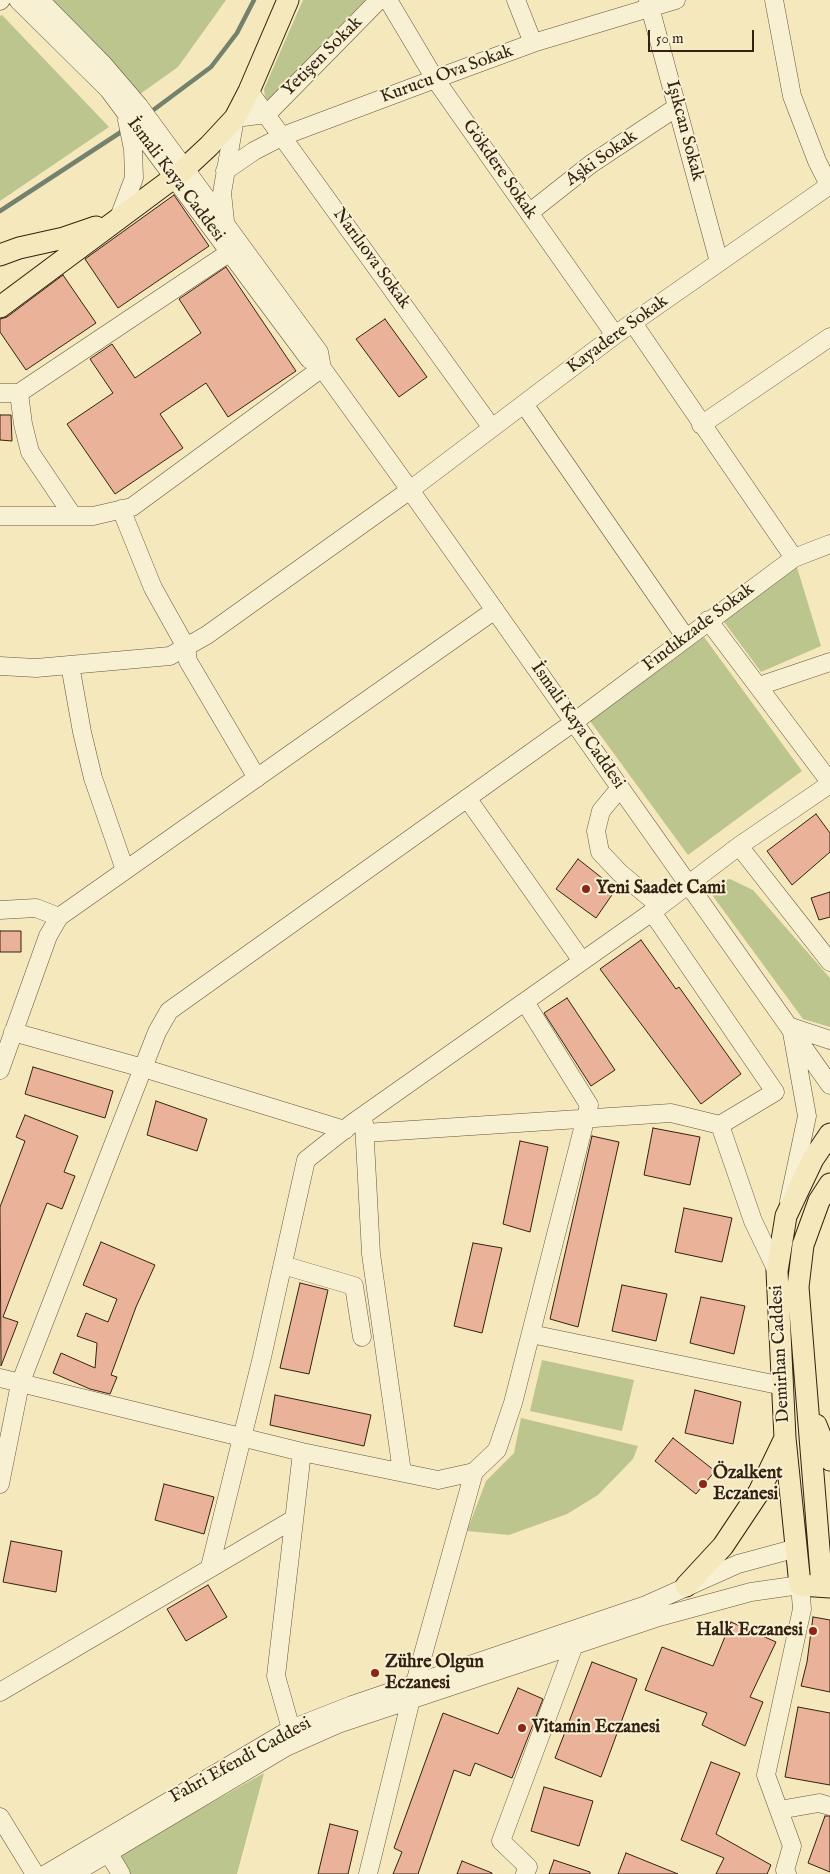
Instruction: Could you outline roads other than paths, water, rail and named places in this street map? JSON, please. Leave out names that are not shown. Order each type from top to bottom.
[{"type":"main road","points":[[0,307],[118,220],[179,173],[210,146],[235,118],[250,91],[288,0]]},
{"type":"main road","points":[[0,255],[19,248],[64,238],[118,220]]},
{"type":"main road","name":"Demirhan Caddesi","points":[[800,1585],[785,1438],[777,1270],[786,1216],[813,1159],[830,1134]]},
{"type":"main road","name":"Demirhan Caddesi","points":[[826,1586],[798,1287],[803,1245],[819,1201],[830,1184]]},
{"type":"main road","points":[[808,1406],[830,1460]]},
{"type":"main road","points":[[686,1586],[722,1546],[754,1500],[785,1438]]},
{"type":"main road","points":[[797,1548],[824,1549]]},
{"type":"main road","points":[[800,1585],[826,1586]]},
{"type":"street","name":"İsmali Kaya Caddesi","points":[[18,0],[108,90],[126,115],[224,222],[319,352],[322,368]]},
{"type":"street","name":"İsmali Kaya Caddesi","points":[[40,0],[103,64],[139,106],[230,252],[309,359],[322,368],[410,490],[791,1027],[830,1085]]},
{"type":"street","name":"Yetişen Sokak","points":[[267,114],[379,0]]},
{"type":"street","name":"Gökdere Sokak","points":[[388,0],[435,79],[616,336]]},
{"type":"street","points":[[516,0],[533,43]]},
{"type":"street","name":"Kurucu Ova Sokak","points":[[225,171],[254,151],[283,136],[533,43],[649,4],[676,0]]},
{"type":"street","points":[[774,0],[792,96],[817,161],[830,185]]},
{"type":"street","name":"Işıkcan Sokak","points":[[649,4],[719,262]]},
{"type":"street","name":"Narılıova Sokak","points":[[250,91],[492,428]]},
{"type":"street","name":"Aşki Sokak","points":[[530,213],[590,164],[677,107]]},
{"type":"street","points":[[224,222],[222,193],[235,118],[267,114]]},
{"type":"street","points":[[118,220],[134,178],[133,149],[126,115]]},
{"type":"street","name":"Kayadere Sokak","points":[[0,666],[36,668],[170,656],[207,635],[410,490],[634,322],[830,185]]},
{"type":"street","points":[[0,393],[19,393],[230,252]]},
{"type":"street","points":[[634,322],[701,425],[794,558]]},
{"type":"street","points":[[701,425],[830,337]]},
{"type":"street","points":[[0,516],[93,516],[132,507],[322,368]]},
{"type":"street","points":[[19,393],[23,424],[30,452],[73,516]]},
{"type":"street","points":[[524,404],[686,638]]},
{"type":"street","points":[[121,510],[153,588],[186,647],[188,661],[257,778]]},
{"type":"street","name":"Fındıkzade Sokak","points":[[0,1484],[20,1384],[156,1032],[169,1011],[574,722],[708,620],[794,558],[830,544]]},
{"type":"street","points":[[0,1070],[48,936],[59,916],[495,610]]},
{"type":"street","points":[[210,1568],[217,1547],[306,1160],[364,1115],[656,909],[739,846],[830,783],[708,620]]},
{"type":"street","points":[[759,686],[830,662]]},
{"type":"street","points":[[70,665],[82,732],[93,778],[125,870]]},
{"type":"street","points":[[365,1132],[671,1113],[720,1125],[775,1092],[656,909],[600,852],[596,831],[601,811],[620,788]]},
{"type":"street","points":[[467,798],[582,961]]},
{"type":"street","points":[[739,846],[830,962]]},
{"type":"street","points":[[0,910],[36,908],[59,916]]},
{"type":"street","points":[[0,1378],[302,1452],[438,1480],[474,1472],[498,1450],[513,1403],[584,1118],[589,1105],[525,1002]]},
{"type":"street","points":[[786,1216],[794,1167],[807,1116],[791,1027],[830,1040]]},
{"type":"street","points":[[13,1032],[143,1068],[344,1130]]},
{"type":"street","points":[[364,1115],[371,1254],[402,1472]]},
{"type":"street","points":[[720,1125],[753,1221],[777,1270]]},
{"type":"street","points":[[283,1265],[354,1286],[362,1337]]},
{"type":"street","points":[[531,1334],[783,1386]]},
{"type":"street","points":[[291,1729],[276,1676],[302,1452]]},
{"type":"street","points":[[368,1874],[413,1691],[474,1472]]},
{"type":"street","points":[[0,1692],[294,1519]]},
{"type":"street","name":"Fahri Efendi Caddesi","points":[[46,1874],[105,1847],[286,1746],[413,1691],[580,1627],[646,1605],[738,1564],[797,1548]]},
{"type":"street","points":[[786,1874],[785,1870],[792,1846],[766,1775],[802,1609],[800,1585]]},
{"type":"street","name":"Fahri Efendi Caddesi","points":[[73,1874],[105,1847],[291,1729],[352,1705],[413,1691],[659,1617],[751,1592],[800,1585]]},
{"type":"street","points":[[525,1874],[528,1867],[502,1841],[580,1627]]},
{"type":"street","points":[[779,1810],[819,1802],[830,1806]]},
{"type":"street","points":[[0,1817],[35,1874]]},
{"type":"street","points":[[105,1847],[121,1874]]},
{"type":"waterway","points":[[152,111],[211,67],[237,33],[254,0]]},
{"type":"waterway","points":[[0,211],[121,132]]},
{"type":"place","name":"Yeni Saadet Cami","points":[[586,889]]},
{"type":"place","name":"Özalkent Eczanesi","points":[[703,1484]]},
{"type":"place","name":"Halk Eczanesi","points":[[813,1631]]},
{"type":"place","name":"Zühre Olgun Eczanesi","points":[[375,1673]]},
{"type":"place","name":"Vitamin Eczanesi","points":[[522,1728]]}]
